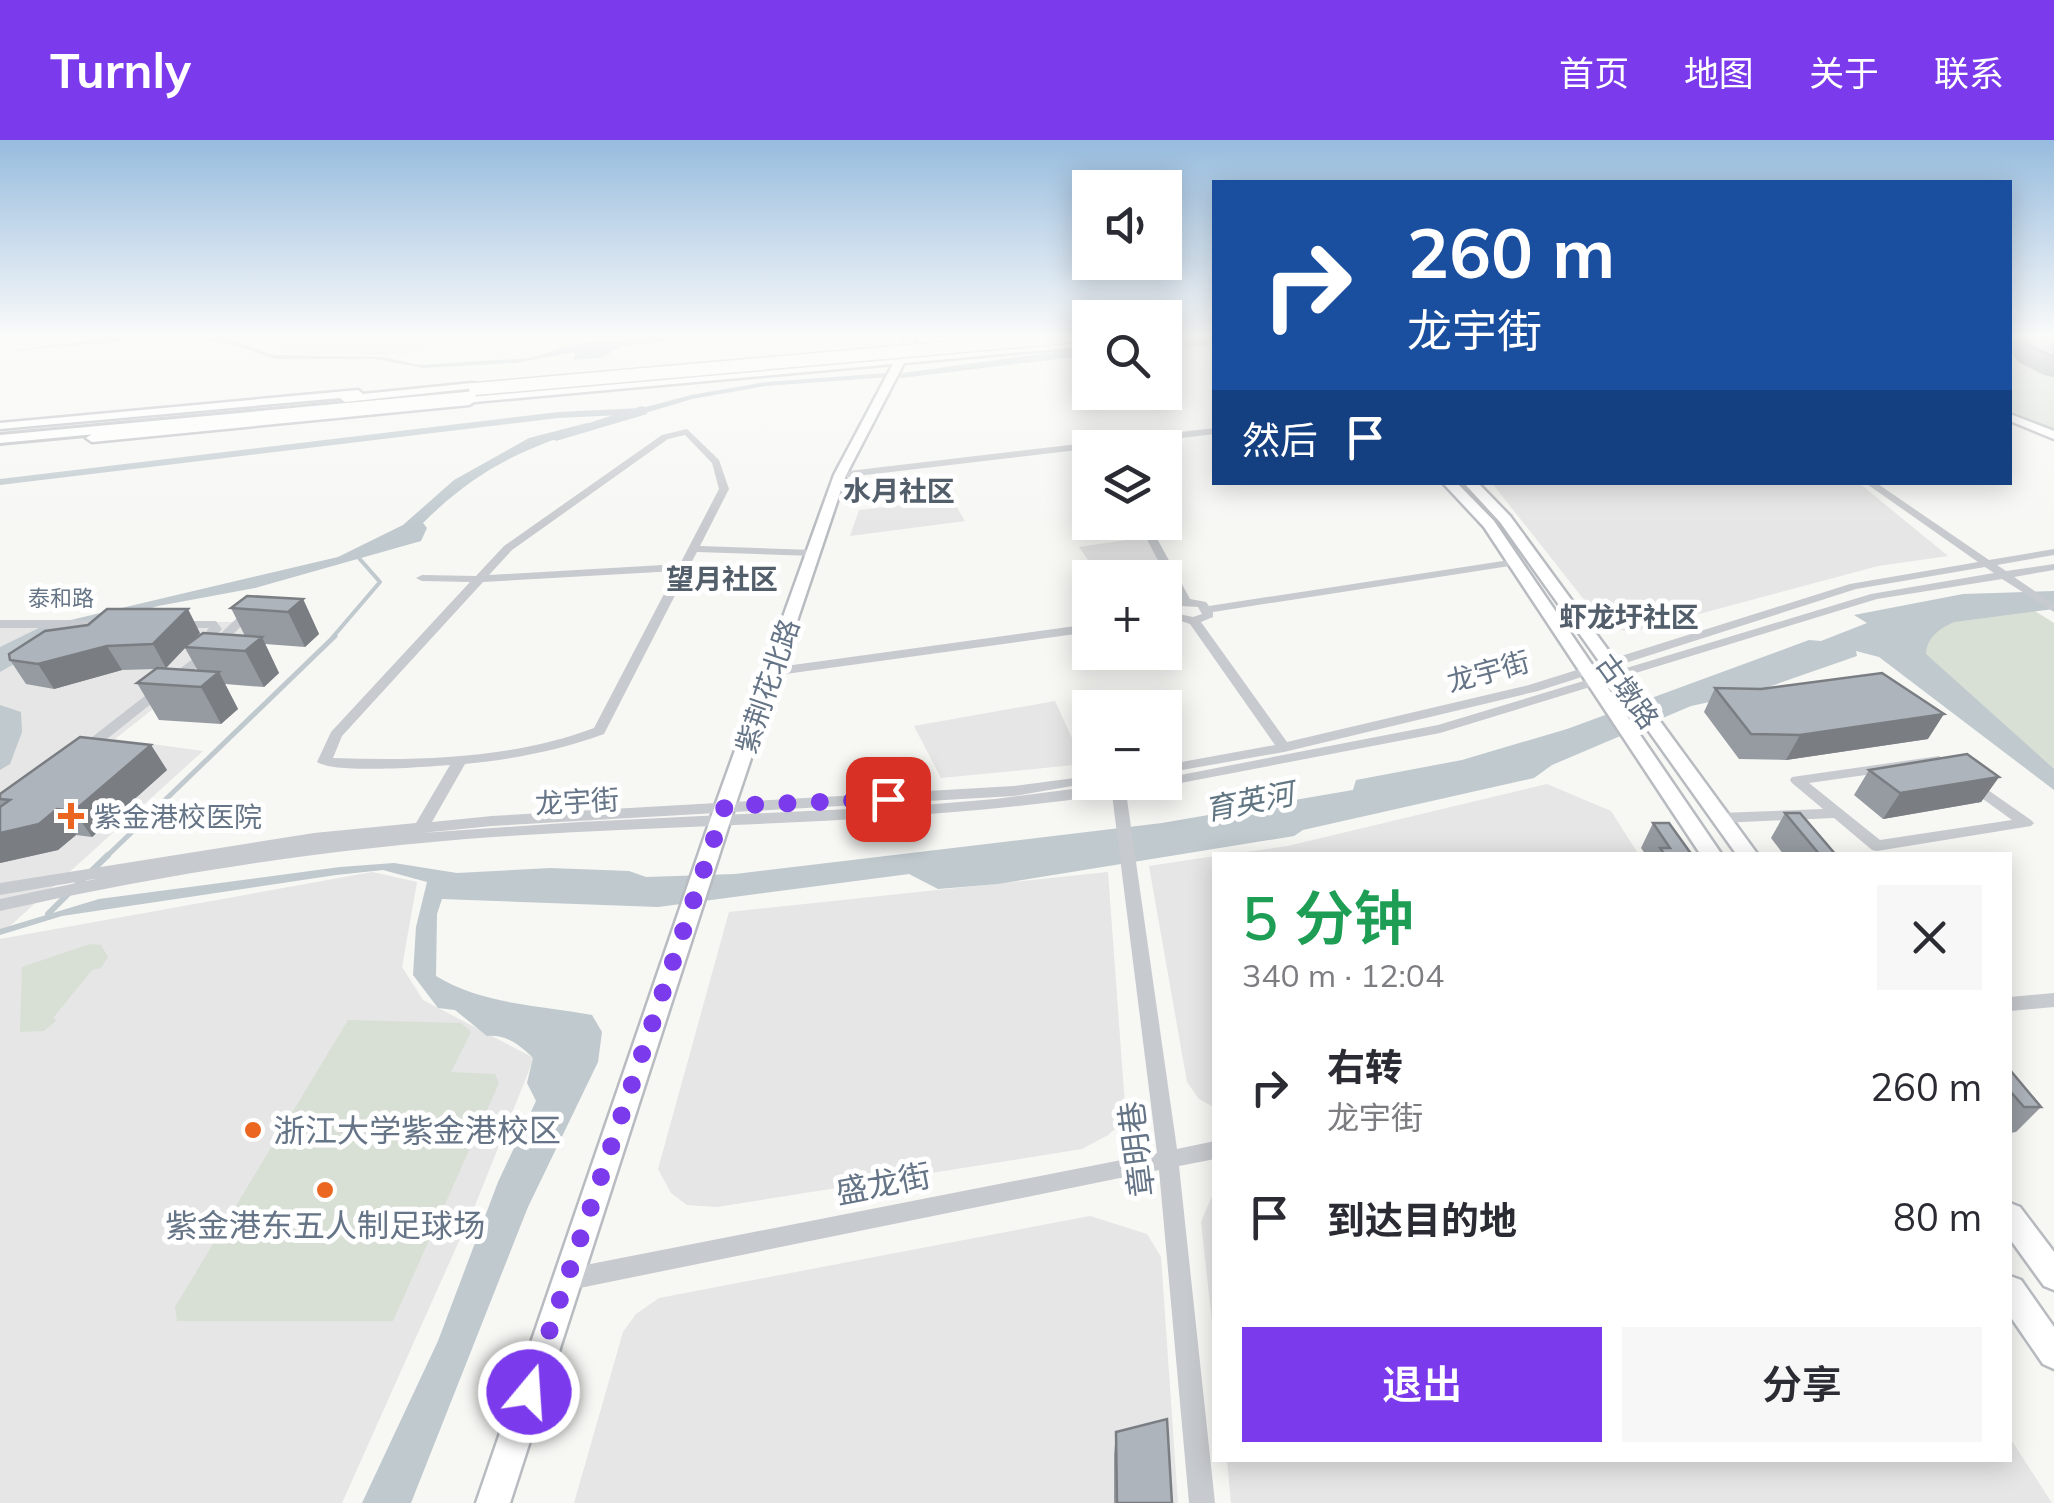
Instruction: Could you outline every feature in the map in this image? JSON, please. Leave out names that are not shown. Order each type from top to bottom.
[{"type":"highway","points":[[0,434],[130,427],[352,399]]},
{"type":"highway","points":[[0,434],[421,399]]},
{"type":"highway","points":[[0,434],[92,438],[228,414]]},
{"type":"highway","points":[[0,434],[20,424]]},
{"type":"main road","points":[[20,424],[318,399]]},
{"type":"main road","points":[[345,399],[349,399]]},
{"type":"main road","points":[[359,406],[464,399]]},
{"type":"main road","points":[[92,438],[484,399]]},
{"type":"main road","name":"紫荆花北路","points":[[493,1503],[722,814],[840,475],[881,399]]},
{"type":"main road","points":[[2012,415],[2054,432]]},
{"type":"main road","name":"古墩路","points":[[1451,485],[1489,524],[1516,562],[1710,852]]},
{"type":"main road","name":"古墩路","points":[[1472,485],[1504,519],[1746,852]]},
{"type":"main road","points":[[2012,1219],[2054,1276]]},
{"type":"main road","points":[[2012,1293],[2054,1353]]},
{"type":"street","points":[[840,475],[1212,431]]},
{"type":"street","points":[[687,432],[716,462],[724,489],[695,548],[598,731],[570,744],[461,758],[371,764],[324,762],[336,736],[508,548],[674,434],[687,432]]},
{"type":"street","points":[[1872,485],[2054,609]]},
{"type":"street","points":[[1152,540],[1185,601]]},
{"type":"street","points":[[695,548],[813,554]]},
{"type":"street","name":"龙宇街","points":[[1182,778],[1440,728],[1854,586],[2054,552]]},
{"type":"street","points":[[1182,602],[1209,608],[1516,562]]},
{"type":"street","name":"龙宇街","points":[[1611,668],[1875,596],[2054,566]]},
{"type":"street","points":[[422,578],[477,579],[686,567]]},
{"type":"street","points":[[1182,618],[1194,621],[1209,616],[1209,608]]},
{"type":"street","name":"泰和路","points":[[54,618],[117,622],[40,624],[0,621],[54,618]]},
{"type":"street","points":[[183,664],[216,629],[212,624],[155,621],[239,619]]},
{"type":"street","points":[[239,619],[196,663],[70,755],[183,664],[239,619]]},
{"type":"street","points":[[1194,621],[1284,748]]},
{"type":"street","points":[[771,672],[1072,630]]},
{"type":"street","name":"龙宇街","points":[[1182,766],[1284,748],[1592,676]]},
{"type":"street","points":[[421,828],[461,758]]},
{"type":"street","points":[[1720,818],[1837,814],[1876,846],[2026,823],[1938,760],[1797,780],[1837,814]]},
{"type":"street","name":"龙宇街","points":[[0,889],[54,878],[494,832],[1072,782]]},
{"type":"street","name":"龙宇街","points":[[0,905],[131,871],[421,828],[722,814],[888,814],[1072,795]]},
{"type":"street","name":"章明巷","points":[[1120,800],[1168,1159],[1202,1503]]},
{"type":"street","points":[[2012,1004],[2054,1000]]},
{"type":"street","name":"盛龙街","points":[[565,1280],[1212,1151]]},
{"type":"shaded area","points":[[2012,399],[2054,399],[2054,429],[2012,412]]},
{"type":"shaded area","points":[[587,423],[593,428],[522,453],[461,489],[423,523],[427,528],[421,541],[255,588],[158,606],[63,636],[0,672],[0,647],[41,627],[338,557],[403,525],[454,480],[529,438]]},
{"type":"shaded area","points":[[1494,485],[1861,485],[1948,556],[1878,566],[1632,632],[1614,629],[1600,620]]},
{"type":"shaded area","points":[[952,499],[965,521],[850,536],[859,510]]},
{"type":"shaded area","points":[[1149,540],[1159,560],[1088,560],[1079,547]]},
{"type":"shaded area","points":[[2054,591],[2054,609],[1954,622],[1931,638],[1926,654],[2054,769],[2054,790],[1879,657],[1856,651],[1857,656],[1751,693],[1691,706],[1552,765],[1534,778],[1303,830],[1294,836],[998,884],[938,889],[909,874],[658,907],[442,899],[437,914],[436,976],[473,993],[512,1003],[592,1015],[602,1032],[598,1062],[528,1207],[411,1503],[362,1503],[438,1341],[498,1182],[536,1101],[527,1083],[533,1058],[512,1041],[487,1036],[455,1010],[438,1008],[413,975],[416,927],[427,882],[383,870],[336,875],[62,916],[0,935],[0,929],[99,899],[340,867],[394,863],[457,873],[550,868],[629,871],[646,877],[735,874],[1162,823],[1353,790],[1356,780],[1462,760],[1567,729],[1809,640],[1821,641],[1867,623],[1854,615],[1963,594]]},
{"type":"shaded area","points":[[2022,603],[2054,623],[2054,775],[1876,633]]},
{"type":"shaded area","points":[[0,622],[263,622],[115,739],[203,751],[0,935]]},
{"type":"shaded area","points":[[1055,701],[1072,738],[1072,765],[941,778],[914,726]]},
{"type":"shaded area","points":[[0,705],[21,712],[22,732],[10,764],[0,770]]},
{"type":"shaded area","points":[[1547,784],[1611,811],[1637,852],[1246,852],[1288,846]]},
{"type":"shaded area","points":[[1212,856],[1212,1106],[1199,1099],[1187,1082],[1149,866]]},
{"type":"shaded area","name":"浙江大学紫金港校区","points":[[372,872],[417,882],[402,967],[423,1000],[534,1058],[476,1203],[342,1503],[0,1503],[0,939]]},
{"type":"shaded area","points":[[1108,872],[1126,1120],[1108,1135],[1082,1149],[717,1207],[687,1205],[671,1193],[658,1169],[729,912]]},
{"type":"shaded area","points":[[90,944],[101,945],[108,957],[101,968],[92,970],[53,1018],[57,1020],[44,1031],[20,1032],[22,967]]},
{"type":"shaded area","name":"紫金港东五人制足球场","points":[[348,1020],[461,1023],[471,1032],[451,1072],[495,1074],[499,1083],[393,1321],[177,1321],[175,1307]]},
{"type":"shaded area","points":[[1212,1196],[1212,1322],[1201,1222]]},
{"type":"shaded area","points":[[1090,1216],[1147,1234],[1161,1257],[1178,1503],[574,1503],[623,1332],[636,1314],[659,1298]]},
{"type":"shaded area","points":[[2012,1441],[2052,1503],[1231,1503],[1227,1462],[2012,1462]]},
{"type":"building","points":[[247,596],[303,599],[288,612],[231,608]]},
{"type":"building","points":[[107,609],[188,609],[153,644],[107,646],[38,664],[10,660],[9,654],[45,631],[88,625]]},
{"type":"building","points":[[203,633],[262,637],[245,651],[184,647]]},
{"type":"building","points":[[157,668],[219,672],[201,687],[137,683]]},
{"type":"building","points":[[1882,673],[1944,714],[1800,735],[1751,734],[1715,688],[1761,689]]},
{"type":"building","points":[[80,737],[151,745],[74,811],[57,809],[39,824],[0,833],[0,807],[10,800],[0,799],[0,794]]},
{"type":"building","points":[[1967,754],[1999,777],[1900,793],[1869,770]]},
{"type":"building","points":[[1785,813],[1800,813],[1833,852],[1818,852]]},
{"type":"building","points":[[1653,823],[1669,823],[1690,852],[1663,852],[1660,848],[1670,848]]},
{"type":"building","points":[[2012,1072],[2041,1107],[2024,1107],[2012,1093]]},
{"type":"building","points":[[1167,1419],[1172,1503],[1117,1503],[1116,1432]]},
{"type":"waterway","points":[[0,482],[558,415],[642,411],[685,399]]},
{"type":"waterway","points":[[556,436],[642,411]]},
{"type":"waterway","points":[[332,638],[380,582],[358,557]]},
{"type":"waterway","points":[[105,858],[335,636]]},
{"type":"waterway","points":[[76,886],[108,855]]},
{"type":"waterway","points":[[48,914],[68,894]]},
{"type":"place","name":"紫金港校医院","points":[[71,816]]},
{"type":"place","name":"浙江大学紫金港校区","points":[[253,1130]]},
{"type":"place","name":"紫金港东五人制足球场","points":[[325,1190]]},
{"type":"district","name":"水月社区","points":[[899,490]]},
{"type":"district","name":"望月社区","points":[[722,578]]},
{"type":"district","name":"虾龙圩社区","points":[[1629,616]]},
{"type":"route","points":[[529,1392],[725,806],[888,799]]},
{"type":"water label","name":"育英河","points":[[1249,801]]}]
